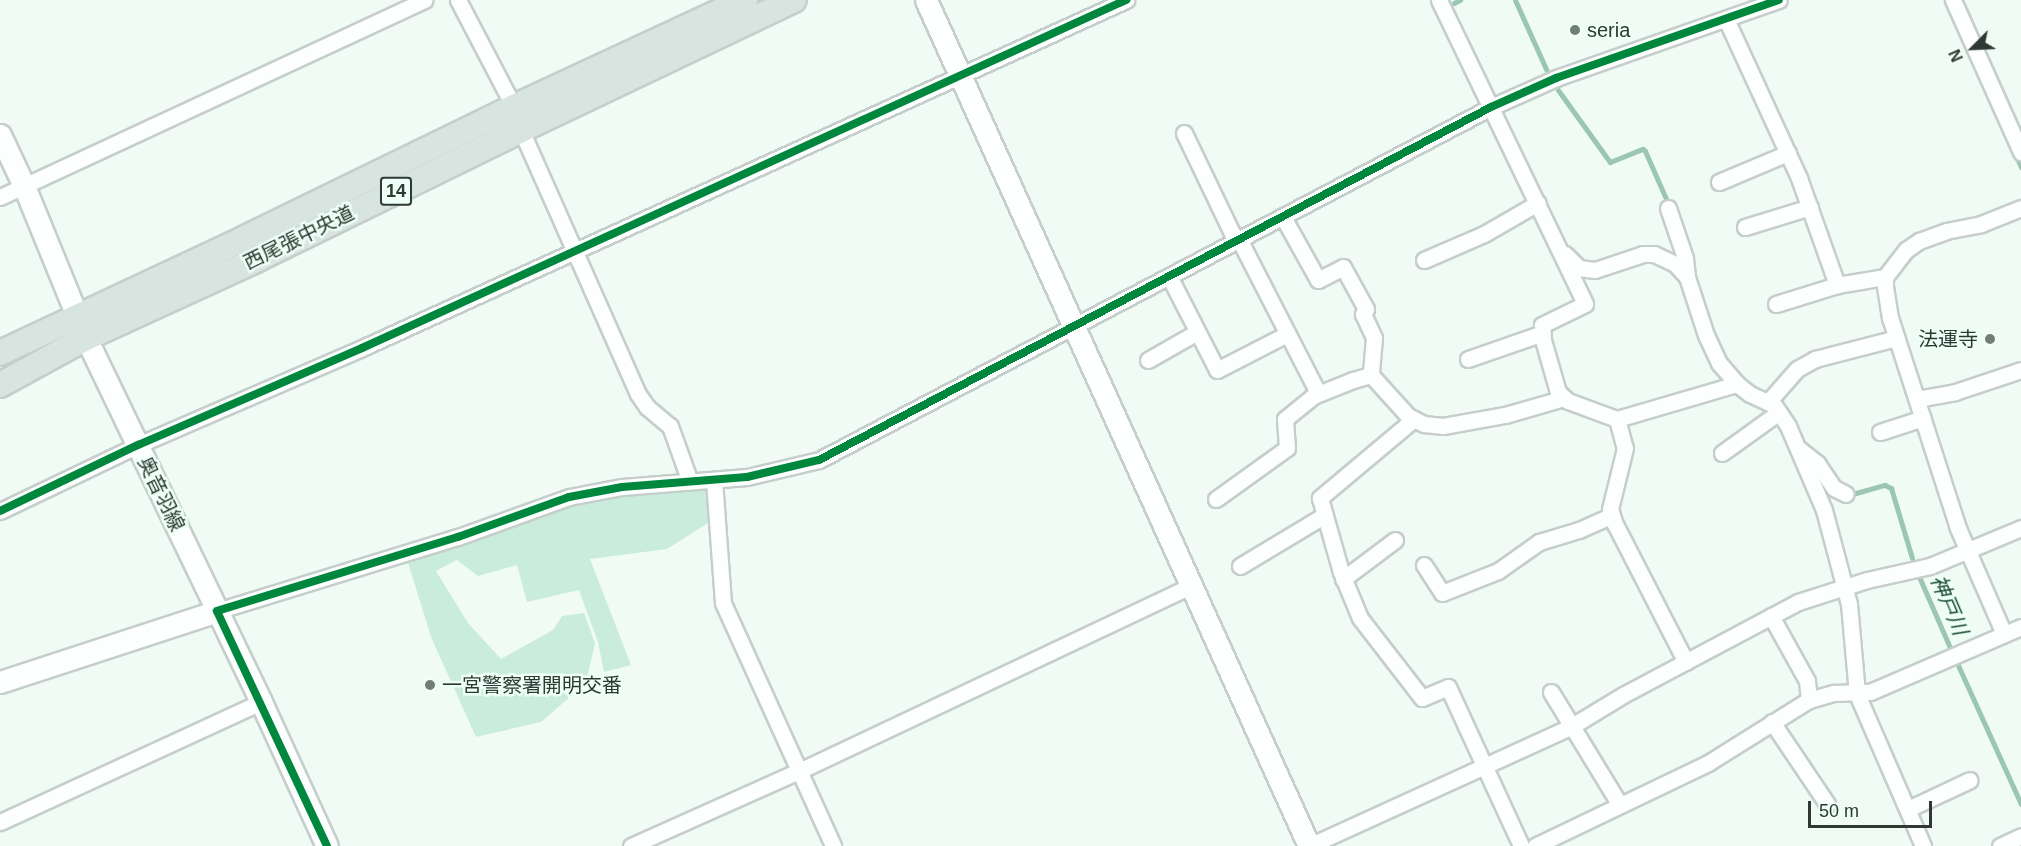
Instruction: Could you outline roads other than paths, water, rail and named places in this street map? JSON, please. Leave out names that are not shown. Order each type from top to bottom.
[{"type":"main road","name":"西尾張中央道","points":[[0,385],[86,338],[256,260],[517,118],[745,0]]},
{"type":"main road","name":"西尾張中央道","points":[[0,353],[245,238],[517,118],[794,0]]},
{"type":"street","points":[[0,197],[425,0]]},
{"type":"street","points":[[459,0],[517,118],[638,394],[647,407],[670,426],[690,482]]},
{"type":"street","points":[[926,0],[1193,585],[1309,846],[1572,726],[1798,602],[1845,586],[1930,566],[2021,528]]},
{"type":"street","points":[[0,511],[138,445],[576,250],[1126,0]]},
{"type":"street","points":[[1439,0],[1585,304],[1542,325],[1542,333],[1558,392],[1564,398],[1617,419],[1737,384]]},
{"type":"street","points":[[0,682],[217,611],[458,537],[569,497],[622,487],[747,477],[819,460],[1170,278],[1491,107],[1556,78],[1779,0]]},
{"type":"street","points":[[1953,0],[2021,152]]},
{"type":"street","points":[[1726,20],[1788,153],[1837,285]]},
{"type":"street","points":[[1184,133],[1232,233],[1240,241],[1318,393]]},
{"type":"street","name":"奥音羽線","points":[[0,135],[24,186],[86,338],[261,702],[327,846]]},
{"type":"street","points":[[1719,182],[1788,153]]},
{"type":"street","points":[[1425,260],[1485,234],[1538,203]]},
{"type":"street","points":[[1745,227],[1809,207]]},
{"type":"street","points":[[1668,208],[1685,258],[1688,277],[1706,335],[1719,363],[1737,384],[1773,407],[1798,448],[1824,510],[1845,586],[1854,639],[1857,693],[1923,846]]},
{"type":"street","points":[[2004,634],[1968,551],[1896,338],[1890,318],[1886,277],[1906,250],[1919,241],[1946,231],[1981,224],[2021,208]]},
{"type":"street","points":[[1283,218],[1318,280],[1343,267],[1366,309],[1363,314],[1374,338],[1371,375],[1408,416],[1424,424],[1462,425],[1564,398]]},
{"type":"street","points":[[1561,250],[1579,268],[1595,270],[1643,254],[1654,255],[1675,264],[1688,277]]},
{"type":"street","points":[[1776,303],[1837,285],[1886,277]]},
{"type":"street","points":[[1170,278],[1216,370],[1287,334]]},
{"type":"street","points":[[1148,360],[1197,332]]},
{"type":"street","points":[[1468,359],[1542,333]]},
{"type":"street","points":[[1722,453],[1773,407],[1797,369],[1815,359],[1896,338]]},
{"type":"street","points":[[1917,399],[1955,392],[2021,370]]},
{"type":"street","points":[[1216,499],[1287,448],[1284,419],[1318,393],[1371,375]]},
{"type":"street","points":[[1880,432],[1923,418]]},
{"type":"street","points":[[1414,419],[1320,498],[1343,579],[1360,618],[1422,698],[1449,687],[1521,846]]},
{"type":"street","points":[[1617,419],[1625,448],[1610,509],[1686,662]]},
{"type":"street","points":[[1798,448],[1817,463],[1834,488],[1846,494]]},
{"type":"street","points":[[714,480],[723,603],[833,846]]},
{"type":"street","points":[[1240,566],[1325,515]]},
{"type":"street","points":[[1424,565],[1442,593],[1498,571],[1539,542],[1580,530],[1612,515]]},
{"type":"street","points":[[1343,579],[1395,540]]},
{"type":"street","points":[[631,846],[799,771],[1193,585]]},
{"type":"street","points":[[1771,616],[1807,681],[1809,700]]},
{"type":"street","points":[[1535,846],[1708,763],[1809,700],[1834,693],[1870,692],[2021,627]]},
{"type":"street","points":[[1551,692],[1620,805]]},
{"type":"street","points":[[0,822],[261,702]]},
{"type":"street","points":[[1772,722],[1827,804]]},
{"type":"street","points":[[1908,808],[1970,780]]},
{"type":"street","points":[[2000,846],[2021,836]]},
{"type":"waterway","name":"神戸川","points":[[1454,3],[1460,0]]},
{"type":"waterway","name":"神戸川","points":[[1515,0],[1546,69]]},
{"type":"waterway","name":"神戸川","points":[[1558,90],[1610,162],[1643,149],[1645,151],[1667,201]]},
{"type":"waterway","points":[[2014,152],[2021,167]]},
{"type":"waterway","name":"神戸川","points":[[1849,495],[1885,485],[1891,488],[1912,558]]},
{"type":"waterway","name":"神戸川","points":[[1917,572],[1951,650]]},
{"type":"waterway","name":"神戸川","points":[[1957,663],[2021,804]]},
{"type":"place","name":"seria","points":[[1575,30]]},
{"type":"place","name":"法運寺","points":[[1990,339]]},
{"type":"place","name":"一宮警察署開明交番","points":[[430,685]]}]
